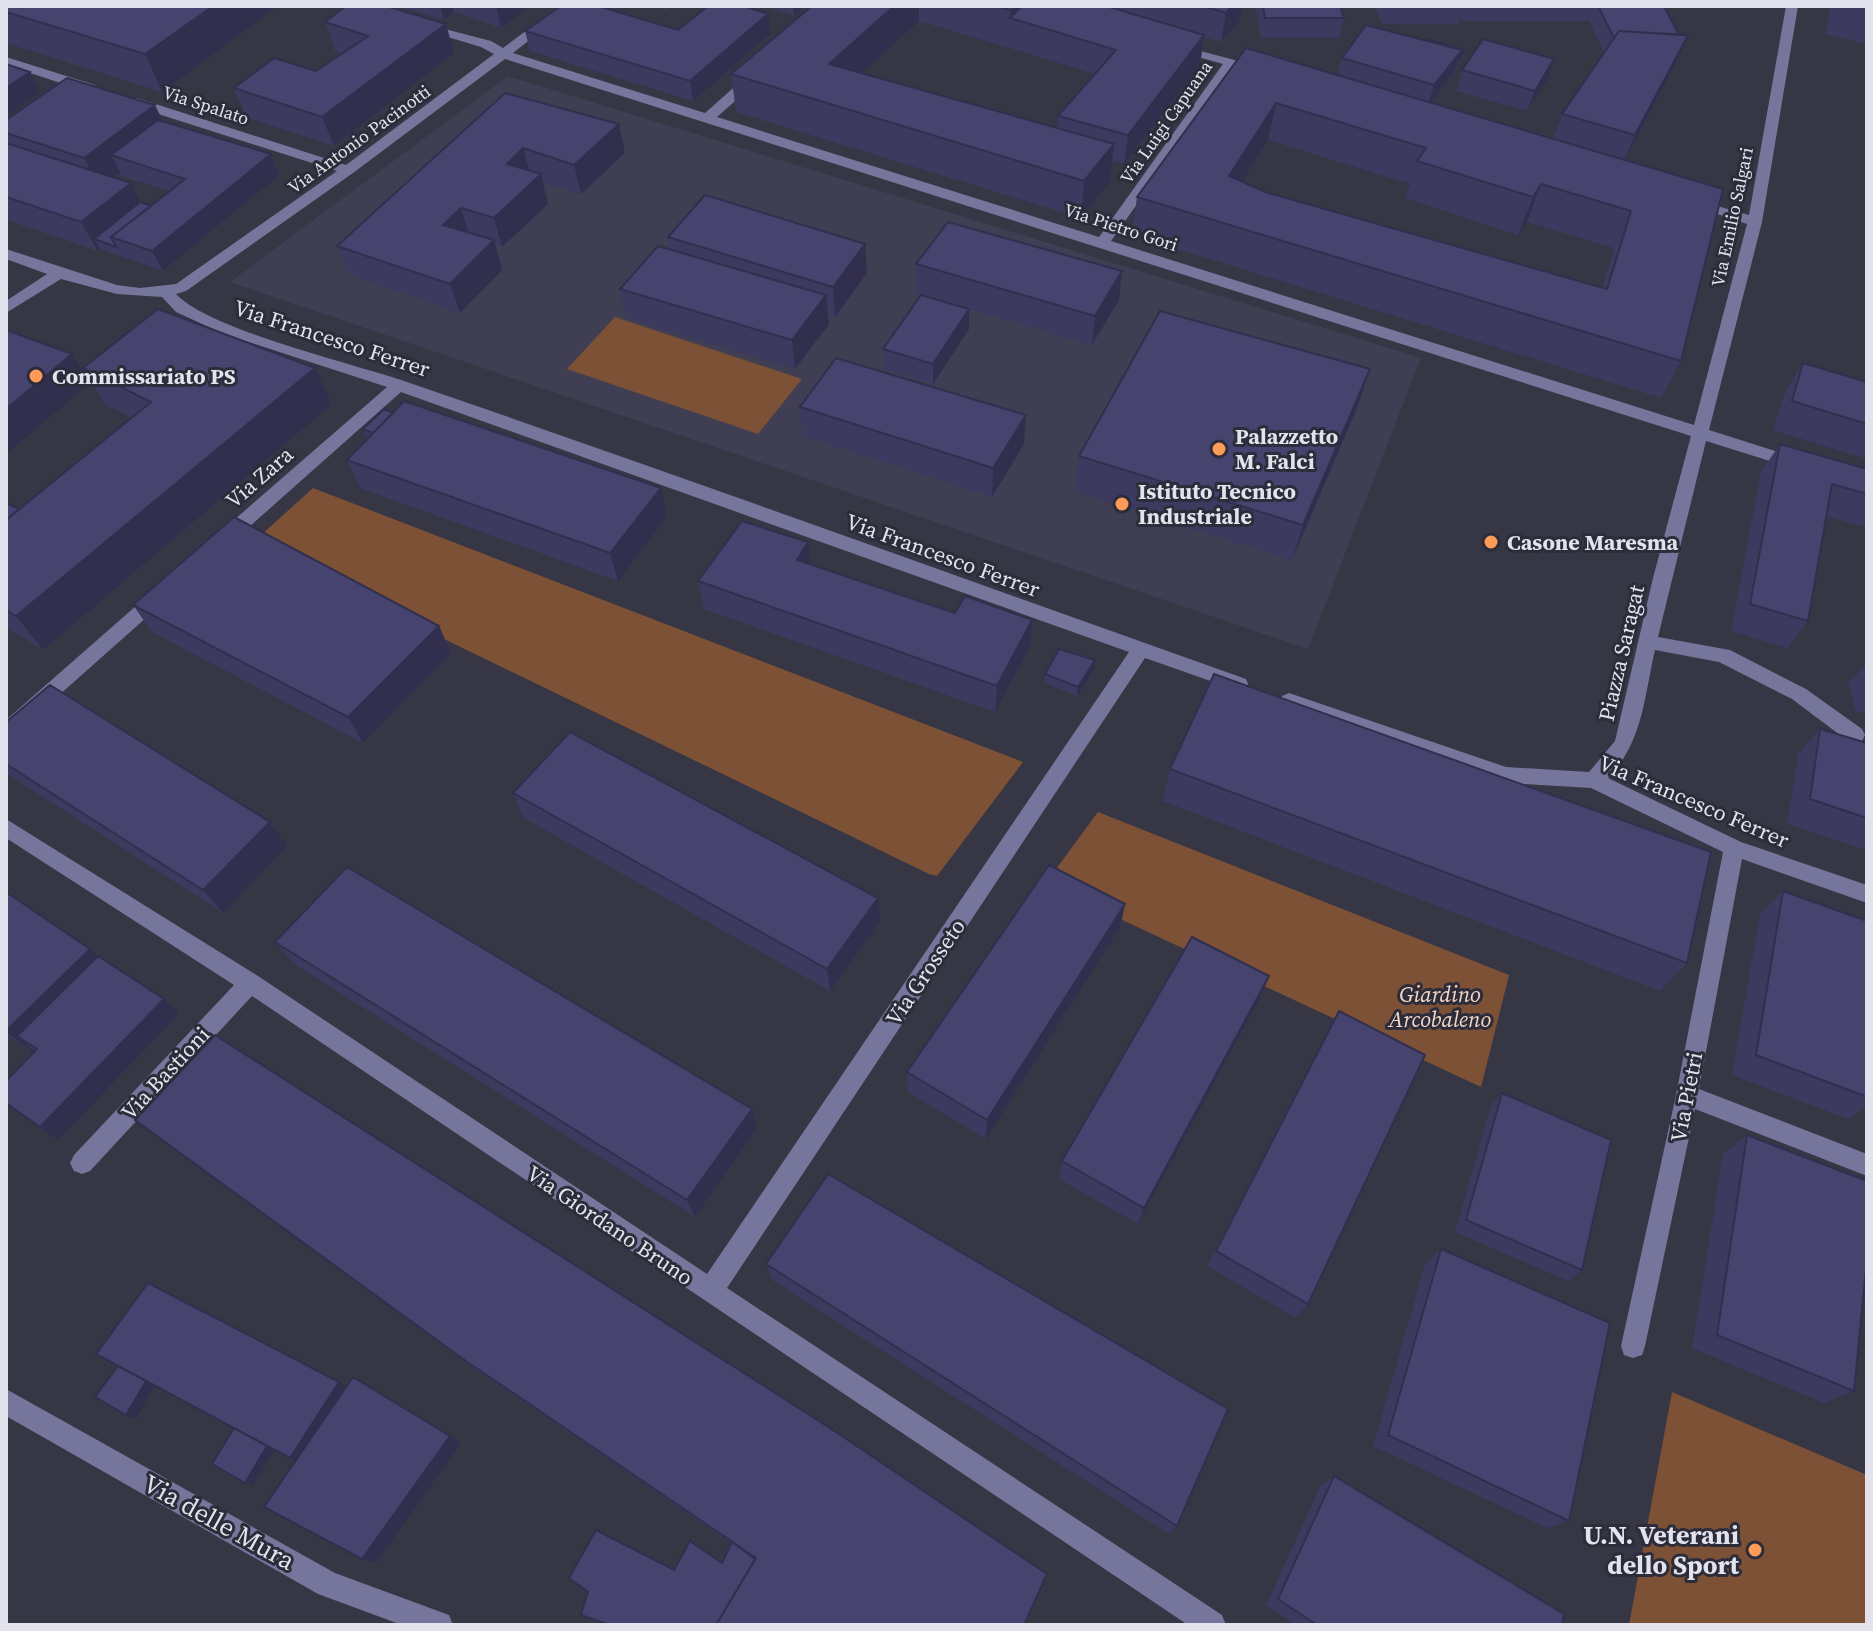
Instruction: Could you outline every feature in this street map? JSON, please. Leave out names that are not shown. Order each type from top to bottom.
[{"type":"street","name":"Via Antonio Pacinotti","points":[[167,293],[191,283],[567,6]]},
{"type":"street","name":"Via Emilio Salgari","points":[[1700,433],[1755,222],[1792,6]]},
{"type":"street","name":"Via Pietro Gori","points":[[404,19],[706,119],[1103,242],[1809,468]]},
{"type":"street","points":[[1159,41],[1275,76]]},
{"type":"street","points":[[6,61],[102,91]]},
{"type":"street","name":"Via Luigi Capuana","points":[[1103,242],[1231,62]]},
{"type":"street","points":[[706,119],[765,67]]},
{"type":"street","name":"Via Spalato","points":[[116,96],[348,170]]},
{"type":"street","points":[[1674,197],[1755,222]]},
{"type":"street","points":[[6,254],[144,294],[167,293]]},
{"type":"street","points":[[6,308],[60,272]]},
{"type":"street","name":"Via Francesco Ferrer","points":[[167,293],[181,308],[219,326],[399,385],[1140,651],[1506,775],[1593,780],[1734,848],[1867,894]]},
{"type":"street","name":"Via Zara","points":[[209,553],[399,385]]},
{"type":"street","name":"Piazza Saragat","points":[[1593,780],[1618,755],[1625,742],[1700,433]]},
{"type":"street","points":[[6,731],[174,584]]},
{"type":"street","points":[[1648,642],[1723,655],[1799,694],[1855,735]]},
{"type":"street","name":"Via Grosseto","points":[[710,1292],[1140,651]]},
{"type":"street","name":"Via Giordano Bruno","points":[[6,827],[250,983],[1212,1625]]},
{"type":"street","name":"Via Pietri","points":[[1633,1346],[1687,1095],[1734,848]]},
{"type":"street","name":"Via Bastioni","points":[[82,1163],[250,983]]},
{"type":"street","points":[[1687,1095],[1867,1165]]},
{"type":"street","name":"Via delle Mura","points":[[6,1402],[328,1584],[439,1625]]},
{"type":"shaded area","name":"Istituto Tecnico Industriale","points":[[508,76],[1421,358],[1308,649],[230,282]]},
{"type":"green space","points":[[615,317],[802,379],[758,434],[567,369]]},
{"type":"green space","points":[[313,488],[1023,762],[937,876],[929,874],[250,545]]},
{"type":"green space","name":"Giardino Arcobaleno","points":[[1098,812],[1509,975],[1481,1087],[1045,884]]},
{"type":"green space","name":"U.N. Veterani dello Sport","points":[[1672,1392],[1867,1475],[1867,1625],[1629,1625]]},
{"type":"building","points":[[6,6],[213,6],[145,54],[6,12]]},
{"type":"building","points":[[346,6],[386,6],[446,24],[322,117],[234,88],[274,58],[316,71],[368,36],[325,22]]},
{"type":"building","points":[[561,6],[598,6],[678,30],[708,6],[744,6],[768,14],[690,81],[525,31]]},
{"type":"building","points":[[812,6],[894,6],[829,64],[1114,144],[1084,181],[731,74]]},
{"type":"building","points":[[1022,6],[1106,6],[1204,35],[1128,135],[1058,116],[1116,50],[1010,18]]},
{"type":"building","points":[[1203,6],[1232,6],[1226,13]]},
{"type":"building","points":[[1263,6],[1340,6],[1344,18],[1265,18]]},
{"type":"building","points":[[1598,6],[1664,6],[1679,35],[1619,31],[1614,38]]},
{"type":"building","points":[[1366,25],[1462,50],[1434,85],[1342,58]]},
{"type":"building","points":[[1619,31],[1688,35],[1635,135],[1562,114]]},
{"type":"building","points":[[1427,39],[1464,50],[1459,60],[1462,50]]},
{"type":"building","points":[[1483,39],[1554,59],[1535,91],[1462,70]]},
{"type":"building","points":[[1246,48],[1723,189],[1681,361],[1137,197]],"holes":[[[1276,103],[1426,148],[1417,161],[1533,197],[1541,184],[1631,211],[1607,289],[1268,193],[1229,176]]]},
{"type":"building","points":[[6,64],[30,72],[6,88]]},
{"type":"building","points":[[67,78],[155,105],[84,158],[6,133],[6,120]]},
{"type":"building","points":[[505,93],[619,124],[574,165],[523,148],[507,164],[541,174],[494,218],[461,208],[443,225],[494,240],[450,284],[337,246]]},
{"type":"building","points":[[158,120],[271,154],[152,251],[111,237],[185,179],[111,155]]},
{"type":"building","points":[[6,143],[131,183],[81,222],[6,197]]},
{"type":"building","points":[[705,195],[865,244],[833,287],[668,237]]},
{"type":"building","points":[[140,202],[151,206],[111,237],[116,247],[94,239]]},
{"type":"building","points":[[948,222],[1122,271],[1095,316],[916,264]]},
{"type":"building","points":[[658,246],[826,295],[792,340],[620,289]]},
{"type":"building","points":[[921,295],[969,309],[933,364],[883,349]]},
{"type":"building","points":[[158,309],[315,368],[16,616],[6,610],[6,520],[151,402],[83,368]]},
{"type":"building","name":"Palazzetto M. Falci","points":[[1160,311],[1370,369],[1303,525],[1079,456]]},
{"type":"building","points":[[6,330],[72,354],[6,409]]},
{"type":"building","points":[[836,358],[1026,415],[993,468],[800,407]]},
{"type":"building","points":[[1803,363],[1867,382],[1867,424],[1792,401]]},
{"type":"building","points":[[404,401],[661,488],[610,553],[347,460]]},
{"type":"building","points":[[384,409],[393,413],[373,433],[363,429]]},
{"type":"building","points":[[1780,444],[1867,469],[1867,494],[1832,484],[1808,621],[1750,604]]},
{"type":"building","points":[[6,503],[19,509],[6,520]]},
{"type":"building","points":[[234,517],[439,626],[348,717],[133,605]]},
{"type":"building","points":[[742,521],[808,542],[797,560],[955,613],[965,596],[1032,620],[997,686],[698,581]]},
{"type":"building","points":[[1059,649],[1095,660],[1078,687],[1045,674]]},
{"type":"building","points":[[1214,674],[1711,852],[1687,963],[1170,769]]},
{"type":"building","points":[[50,685],[270,822],[203,890],[6,764],[6,722]]},
{"type":"building","points":[[1820,729],[1867,743],[1867,818],[1810,799]]},
{"type":"building","points":[[570,732],[878,898],[827,969],[513,793]]},
{"type":"building","points":[[1049,865],[1125,904],[987,1120],[907,1072]]},
{"type":"building","points":[[347,867],[752,1109],[687,1200],[275,942]]},
{"type":"building","points":[[1783,891],[1867,921],[1867,1097],[1756,1055]]},
{"type":"building","points":[[6,892],[90,949],[6,1031]]},
{"type":"building","points":[[1192,937],[1269,976],[1144,1208],[1062,1161]]},
{"type":"building","points":[[98,956],[164,999],[40,1127],[6,1103],[6,1081],[37,1049],[17,1036]]},
{"type":"building","points":[[1339,1011],[1425,1055],[1308,1304],[1216,1251]]},
{"type":"building","points":[[215,1035],[833,1430],[1047,1574],[1024,1625],[716,1625],[756,1558],[463,1359],[135,1120]]},
{"type":"building","points":[[1502,1093],[1611,1140],[1582,1270],[1466,1220]]},
{"type":"building","points":[[1747,1135],[1867,1181],[1867,1259],[1854,1391],[1717,1335]]},
{"type":"building","points":[[828,1174],[1228,1409],[1177,1526],[766,1264]]},
{"type":"building","points":[[1441,1249],[1610,1323],[1569,1521],[1388,1435]]},
{"type":"building","points":[[148,1283],[339,1382],[290,1458],[96,1354]]},
{"type":"building","points":[[118,1366],[146,1381],[126,1415],[95,1397]]},
{"type":"building","points":[[353,1377],[450,1436],[362,1559],[264,1507]]},
{"type":"building","points":[[234,1428],[267,1446],[245,1483],[212,1464]]},
{"type":"building","points":[[1334,1476],[1564,1614],[1562,1625],[1317,1625],[1278,1599]]},
{"type":"building","points":[[596,1530],[674,1570],[690,1541],[722,1563],[732,1542],[755,1559],[716,1625],[610,1625],[581,1615],[588,1592],[569,1578]]},
{"type":"place","name":"Commissariato PS","points":[[36,376]]},
{"type":"place","name":"Palazzetto M. Falci","points":[[1219,449]]},
{"type":"place","name":"Istituto Tecnico Industriale","points":[[1122,504]]},
{"type":"place","name":"Casone Maresma","points":[[1491,542]]},
{"type":"place","name":"U.N. Veterani dello Sport","points":[[1755,1550]]}]
